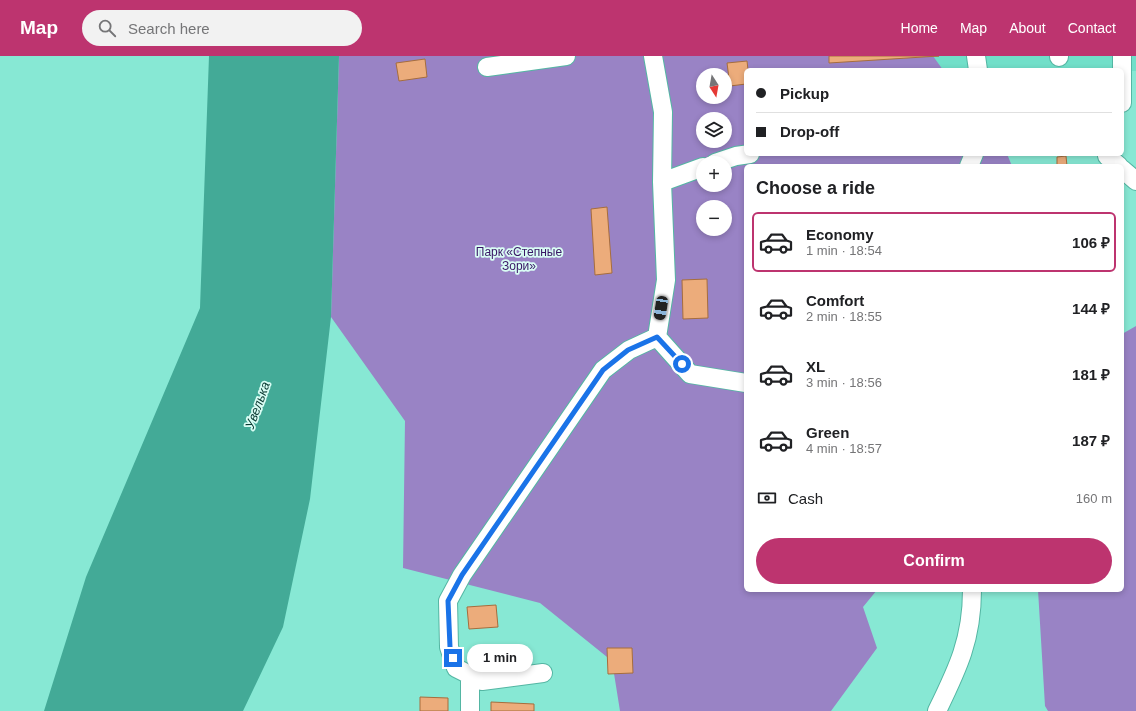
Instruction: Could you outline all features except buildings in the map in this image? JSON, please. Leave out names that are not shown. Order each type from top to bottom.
[{"type":"lane","points":[[486,67],[566,56]]},
{"type":"lane","points":[[653,56],[663,112],[662,182],[666,280],[657,337]]},
{"type":"lane","points":[[976,56],[978,68]]},
{"type":"lane","points":[[1122,56],[1122,68]]},
{"type":"lane","points":[[1124,103],[1136,95]]},
{"type":"lane","points":[[732,157],[744,155]]},
{"type":"lane","points":[[662,182],[696,170]]},
{"type":"lane","points":[[1124,171],[1136,181]]},
{"type":"lane","points":[[657,337],[690,374],[744,383]]},
{"type":"lane","points":[[543,673],[482,681],[456,668],[450,647],[448,601],[462,575],[603,370],[628,350],[657,337]]},
{"type":"lane","points":[[937,711],[953,680],[965,649],[972,615],[972,592]]},
{"type":"lane","points":[[470,675],[470,711]]},
{"type":"shaded area","points":[[764,56],[1136,56],[1136,71],[1124,71],[1124,68],[765,68]]},
{"type":"green space","name":"Парк «Степные Зори»","points":[[339,56],[933,56],[942,68],[744,68],[744,156],[1008,156],[1011,164],[744,164],[744,592],[875,592],[863,607],[877,648],[831,711],[620,711],[612,661],[540,603],[403,568],[405,421],[331,317]]},
{"type":"green space","points":[[1136,326],[1136,711],[1048,711],[1045,706],[1038,592],[1124,592],[1124,333]]},
{"type":"water","name":"Увелька","points":[[209,56],[339,56],[331,317],[310,499],[283,627],[243,711],[44,711],[86,577],[200,308]]},
{"type":"route","points":[[453,658],[450,647],[448,601],[462,575],[603,370],[628,350],[657,337],[682,364]]}]
